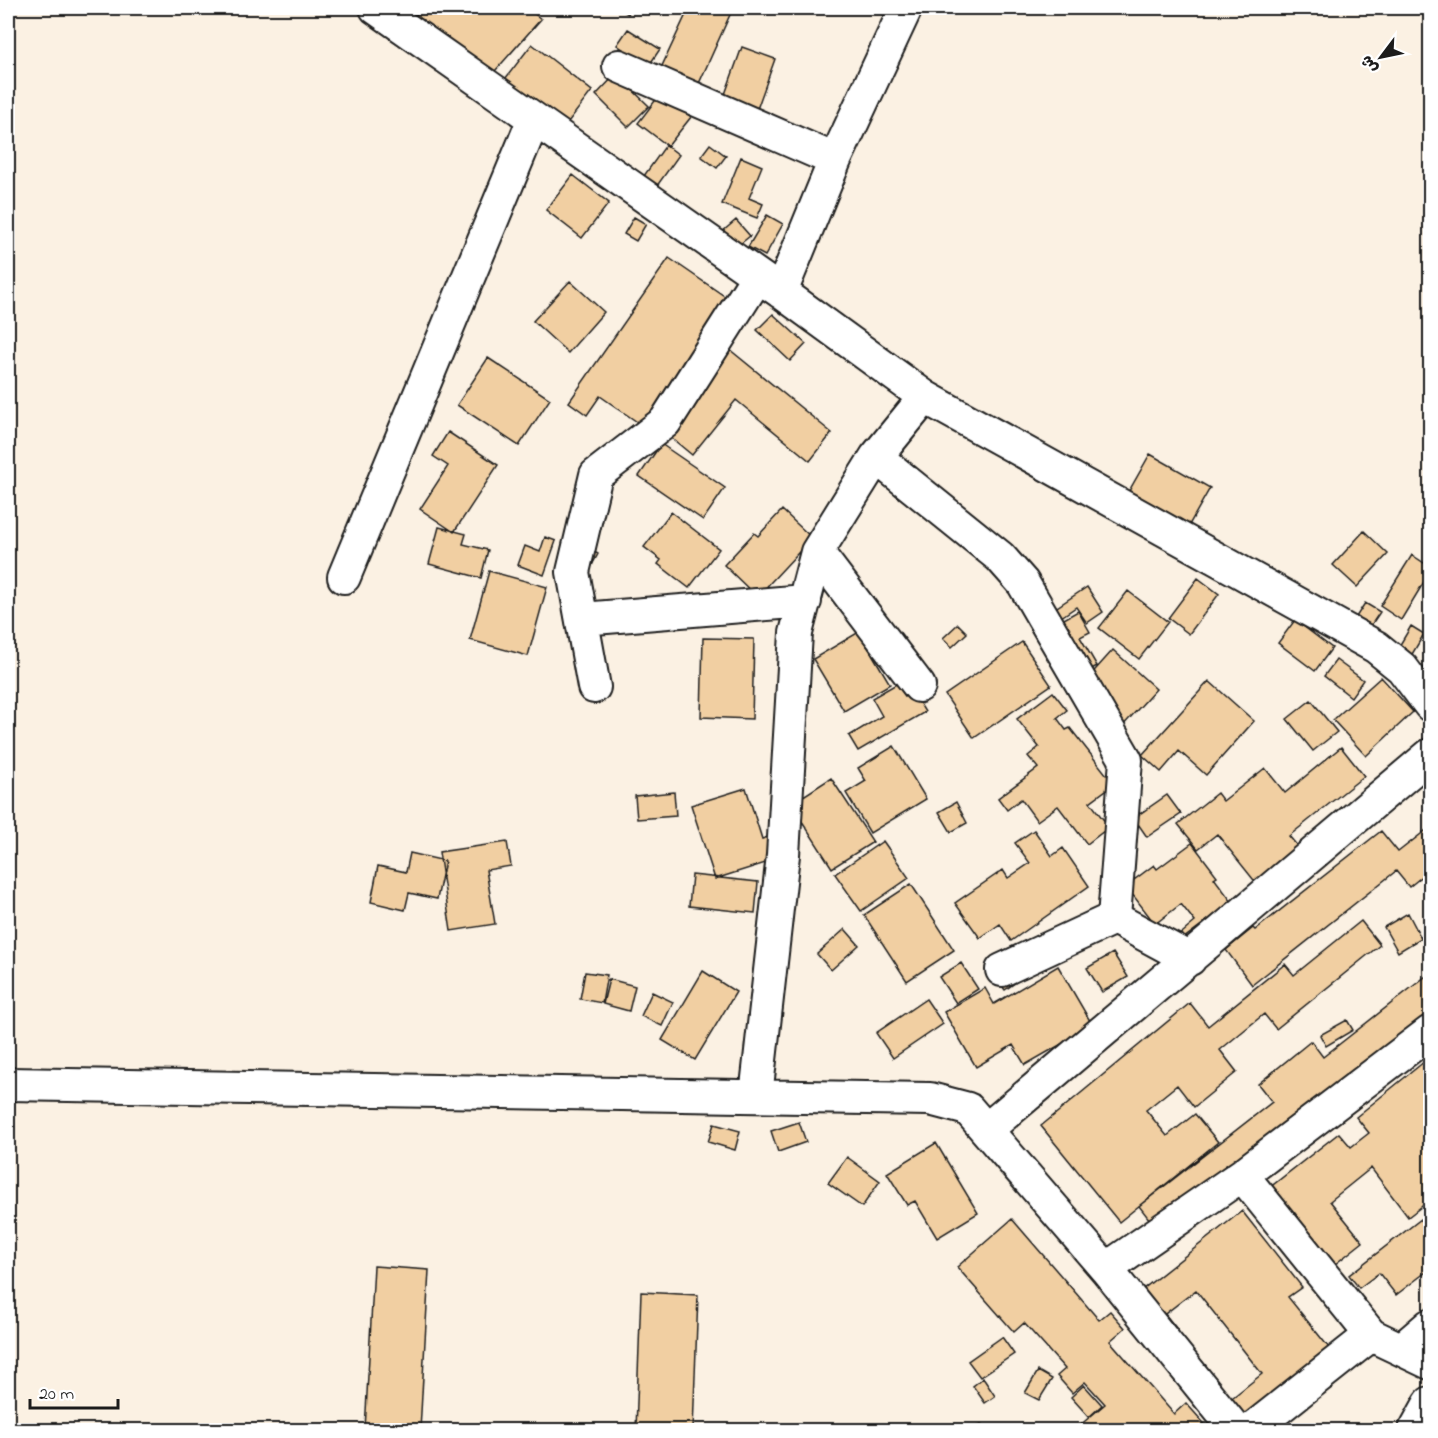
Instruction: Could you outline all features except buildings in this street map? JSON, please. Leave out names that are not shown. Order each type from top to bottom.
[{"type":"street","points":[[376,8],[770,284],[925,397],[1376,647],[1402,668],[1431,705]]},
{"type":"street","points":[[594,687],[573,572],[596,475],[665,423],[770,284],[836,160],[906,8]]},
{"type":"street","points":[[619,66],[836,160]]},
{"type":"street","points":[[344,577],[534,119]]},
{"type":"street","points":[[756,1096],[783,855],[796,633],[817,552],[876,457],[925,397]]},
{"type":"street","points":[[876,457],[1000,556],[1023,584],[1126,760],[1114,918]]},
{"type":"street","points":[[817,552],[919,686]]},
{"type":"street","points":[[582,619],[805,601]]},
{"type":"street","points":[[986,1130],[1431,755]]},
{"type":"street","points":[[1114,918],[1190,958]]},
{"type":"street","points":[[1002,970],[1114,918]]},
{"type":"street","points":[[1106,1269],[1242,1175],[1431,1032]]},
{"type":"street","points":[[8,1084],[930,1099],[968,1109],[1106,1269],[1236,1431]]},
{"type":"street","points":[[1242,1175],[1371,1335],[1431,1363]]},
{"type":"street","points":[[1402,1349],[1431,1325]]},
{"type":"street","points":[[1251,1431],[1371,1335]]},
{"type":"street","points":[[1415,1431],[1431,1403]]}]
